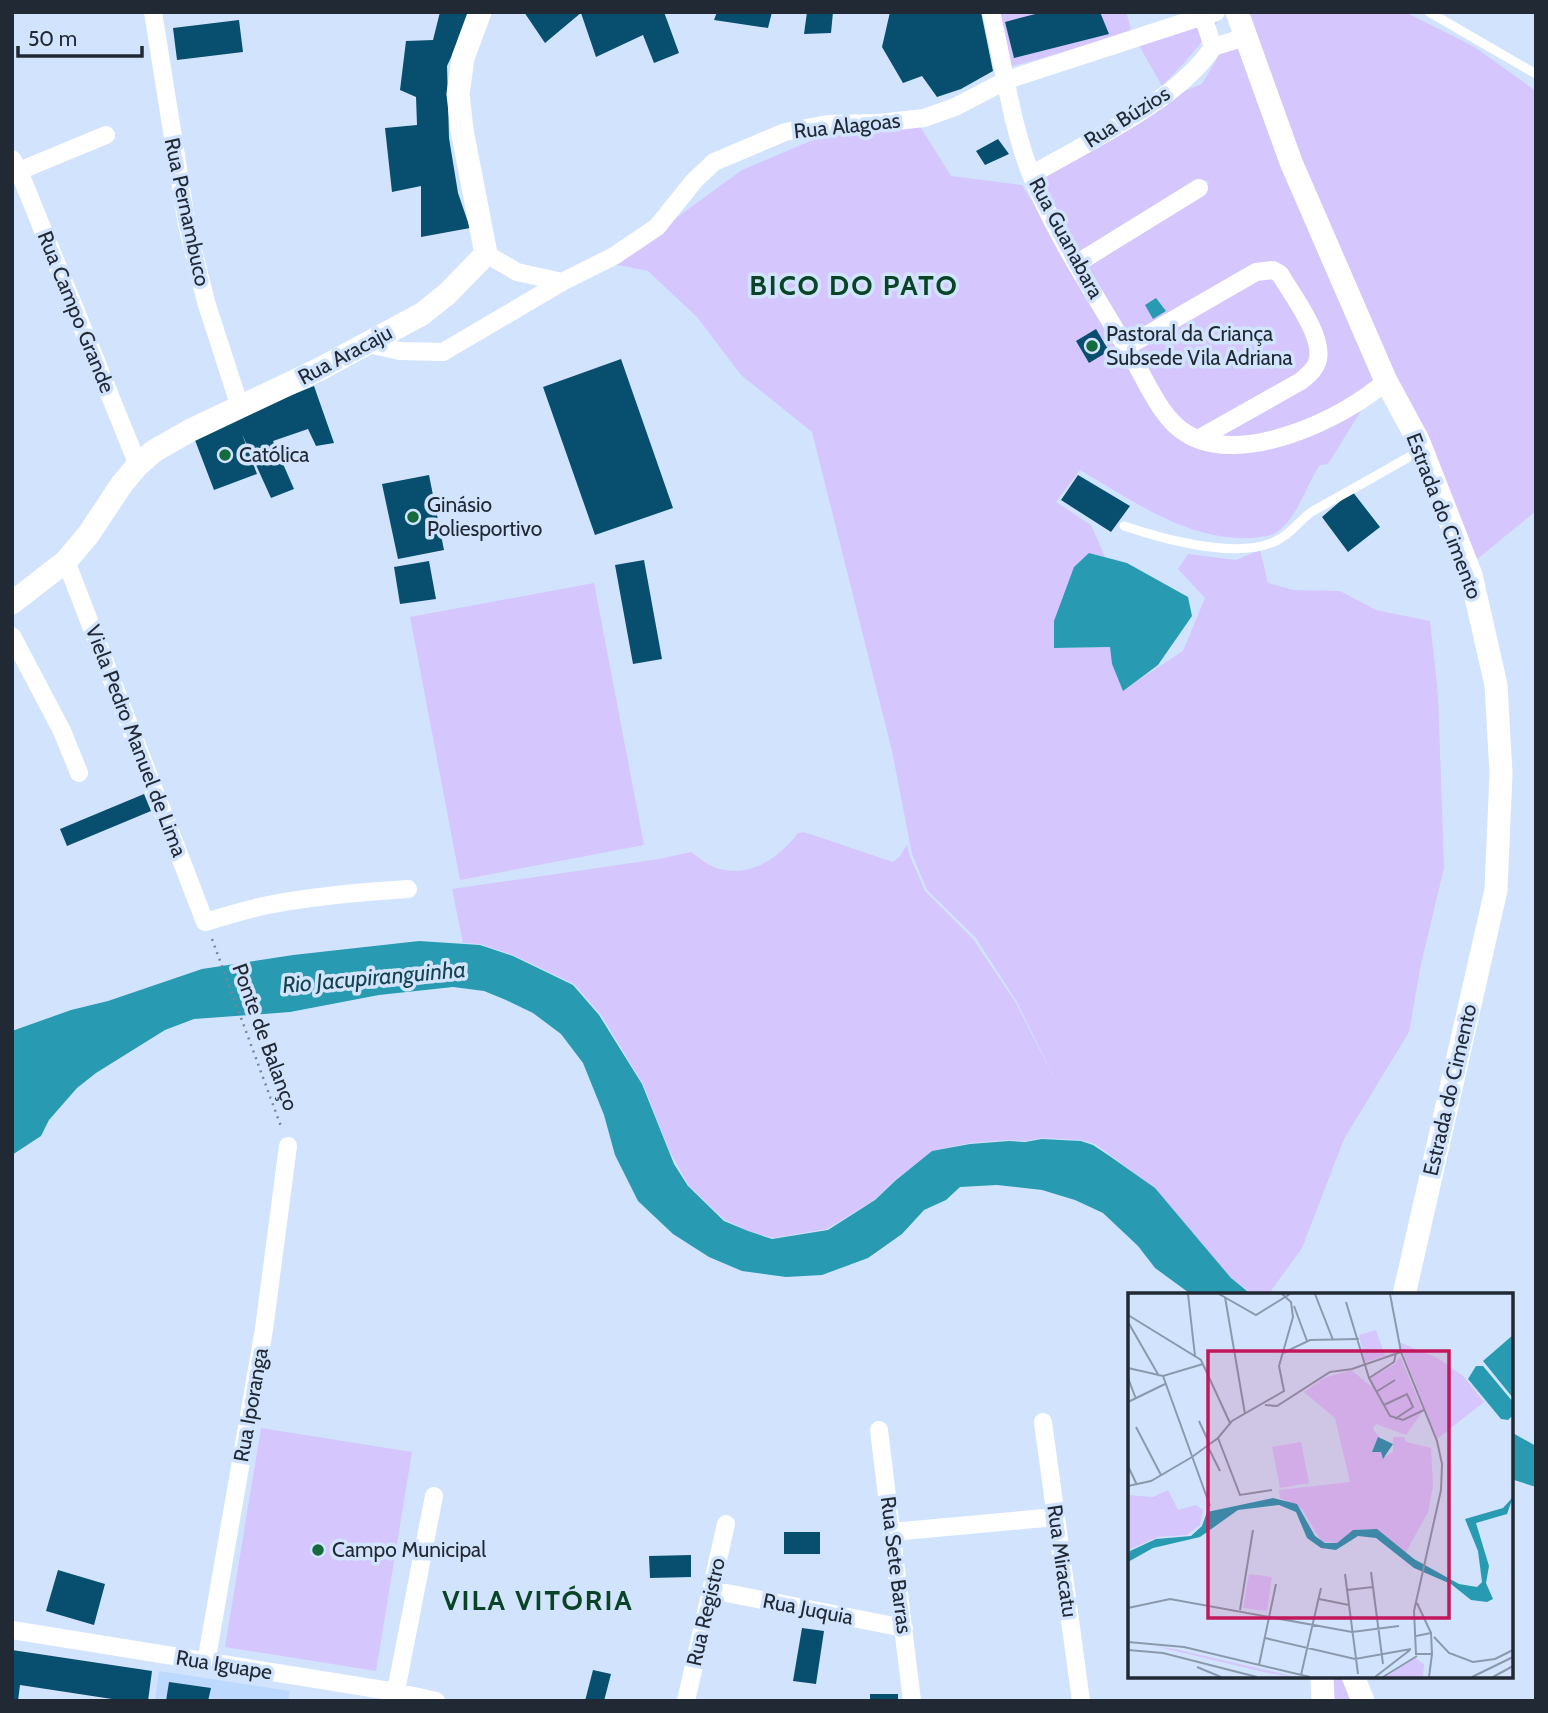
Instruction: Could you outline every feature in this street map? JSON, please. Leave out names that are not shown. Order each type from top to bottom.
[{"type":"street","name":"Rua Pernambuco","points":[[153,12],[187,225],[206,302],[240,407]]},
{"type":"street","name":"Rua Guanabara","points":[[991,12],[1017,127],[1031,175],[1076,264],[1168,415],[1187,434],[1213,445],[1230,446],[1284,435],[1343,411],[1365,399],[1386,381]]},
{"type":"street","name":"Estrada do Cimento","points":[[1237,12],[1291,162],[1386,381],[1421,450],[1471,575],[1489,647],[1497,698],[1501,773],[1496,890],[1404,1293]]},
{"type":"street","points":[[482,14],[463,58],[458,94],[462,131],[486,254],[517,272],[562,282]]},
{"type":"street","name":"Rua Alagoas","points":[[368,344],[401,351],[443,352],[562,282],[614,256],[657,226],[694,181],[714,162],[785,132],[828,124],[879,123],[924,118],[955,107],[1007,80],[1209,14]]},
{"type":"street","points":[[1209,14],[1213,47],[1246,37]]},
{"type":"street","name":"Rua Búzios","points":[[1031,175],[1137,113],[1174,88],[1213,47]]},
{"type":"street","points":[[16,165],[106,135]]},
{"type":"street","name":"Rua Campo Grande","points":[[16,165],[138,465]]},
{"type":"street","points":[[1076,264],[1199,188]]},
{"type":"street","name":"Rua Aracaju","points":[[12,603],[66,561],[88,535],[122,484],[138,465],[154,452],[191,430],[368,344],[422,314],[447,294],[486,254]]},
{"type":"street","points":[[1126,347],[1256,272],[1266,270],[1280,274],[1315,334],[1318,360],[1312,371],[1301,381],[1198,439]]},
{"type":"street","name":"Viela Pedro Manuel de Lima","points":[[66,561],[208,930]]},
{"type":"street","points":[[12,636],[62,731],[79,773]]},
{"type":"street","points":[[208,930],[265,905],[351,892],[408,889]]},
{"type":"street","name":"Rua Iporanga","points":[[206,1663],[264,1329],[288,1146]]},
{"type":"street","name":"Rua Miracatu","points":[[1043,1422],[1081,1701]]},
{"type":"street","name":"Rua Sete Barras","points":[[879,1430],[912,1701]]},
{"type":"street","points":[[395,1697],[435,1496]]},
{"type":"street","points":[[892,1532],[1056,1517]]},
{"type":"street","name":"Rua Registro","points":[[686,1701],[726,1524]]},
{"type":"street","name":"Rua Juquia","points":[[711,1590],[904,1628]]},
{"type":"street","name":"Rua Iguape","points":[[12,1630],[395,1697],[436,1701]]},
{"type":"street","points":[[1322,1678],[1323,1701]]},
{"type":"street","points":[[1354,1678],[1363,1701]]},
{"type":"lane","points":[[1429,12],[1536,74]]},
{"type":"lane","points":[[1124,526],[1154,536],[1200,545],[1234,548],[1273,543],[1288,535],[1310,513],[1421,450]]},
{"type":"path","name":"Ponte de Balanço","points":[[208,930],[288,1146]]},
{"type":"shaded area","points":[[995,12],[1126,12],[1132,33],[1006,68]]},
{"type":"shaded area","points":[[1249,12],[1405,12],[1473,46],[1536,91],[1536,511],[1470,565],[1298,154]]},
{"type":"shaded area","points":[[1218,22],[1185,62],[1162,86],[1137,42]]},
{"type":"shaded area","points":[[1232,33],[1377,383],[1348,404],[1255,438],[1213,436],[1325,364],[1326,343],[1283,265],[1257,267],[1128,344],[1080,265],[1210,182],[1203,180],[1202,185],[1082,260],[1035,176],[1180,93],[1202,84]]},
{"type":"shaded area","points":[[918,123],[951,176],[1022,185],[1165,417],[1225,450],[1366,403],[1328,464],[1320,465],[1288,522],[1271,535],[1228,537],[1183,526],[1141,506],[1080,470],[1056,502],[1091,525],[1105,557],[1089,553],[1055,648],[1110,647],[1112,664],[1123,690],[1183,651],[1205,598],[1178,569],[1188,554],[1236,560],[1260,550],[1268,583],[1293,590],[1340,591],[1376,610],[1430,621],[1438,694],[1444,868],[1421,964],[1409,1032],[1344,1139],[1302,1248],[1269,1293],[1251,1293],[1231,1278],[1155,1188],[1095,1144],[1081,1140],[1009,1140],[970,1143],[932,1151],[874,1200],[827,1229],[773,1238],[748,1231],[725,1220],[689,1186],[669,1150],[643,1084],[601,1015],[574,984],[513,955],[480,944],[463,943],[452,889],[691,852],[716,868],[743,870],[774,857],[798,833],[804,832],[893,862],[907,844],[925,891],[973,939],[1016,1003],[1061,1092],[1017,1002],[976,938],[927,890],[912,854],[892,751],[812,432],[741,375],[697,317],[648,271],[613,264],[742,170],[820,137],[896,130]]},
{"type":"shaded area","points":[[1273,271],[1307,327],[1312,367],[1197,436],[1185,429],[1132,349]]},
{"type":"shaded area","points":[[594,583],[644,845],[460,880],[410,617]]},
{"type":"shaded area","name":"Campo Municipal","points":[[261,1428],[412,1452],[376,1671],[225,1647]]},
{"type":"shaded area","points":[[159,1671],[290,1691],[288,1701],[155,1701]]},
{"type":"shaded area","points":[[1333,1678],[1344,1678],[1352,1701],[1333,1701]]},
{"type":"water","points":[[1156,298],[1166,311],[1153,319],[1145,305]]},
{"type":"water","points":[[1089,553],[1127,563],[1188,597],[1192,616],[1158,665],[1123,691],[1112,664],[1110,647],[1054,648],[1054,621],[1074,567]]},
{"type":"water","name":"Rio Jacupiranguinha","points":[[419,941],[480,945],[513,956],[573,985],[599,1015],[642,1084],[674,1164],[688,1186],[724,1221],[748,1231],[772,1239],[828,1230],[875,1200],[932,1151],[1009,1141],[1081,1141],[1093,1145],[1155,1188],[1231,1278],[1250,1293],[1189,1293],[1155,1268],[1138,1246],[1103,1213],[1075,1200],[1042,1190],[997,1185],[960,1187],[946,1200],[924,1210],[902,1234],[868,1258],[822,1275],[786,1277],[742,1271],[709,1257],[673,1234],[638,1201],[615,1155],[604,1115],[583,1063],[561,1034],[533,1013],[506,1000],[484,991],[453,987],[379,995],[290,1012],[194,1019],[165,1030],[77,1088],[49,1120],[41,1136],[12,1155],[12,1031],[202,969],[293,955]]},
{"type":"water","points":[[1513,1433],[1536,1446],[1536,1487],[1513,1480]]},
{"type":"building","points":[[440,12],[472,12],[447,66],[449,138],[458,193],[470,228],[421,237],[421,186],[392,192],[385,128],[417,125],[416,97],[400,90],[406,41],[433,40]]},
{"type":"building","points":[[524,12],[582,12],[545,43]]},
{"type":"building","points":[[582,12],[664,12],[679,53],[654,63],[643,35],[596,57]]},
{"type":"building","points":[[717,12],[772,12],[768,28],[714,20]]},
{"type":"building","points":[[807,12],[833,12],[831,33],[804,34]]},
{"type":"building","points":[[890,12],[981,12],[993,71],[961,89],[937,97],[922,76],[903,83],[882,47]]},
{"type":"building","points":[[1043,12],[1100,12],[1109,34],[1014,58],[1005,22]]},
{"type":"building","points":[[239,20],[243,52],[177,60],[173,28]]},
{"type":"building","points":[[998,139],[1009,154],[985,165],[976,151]]},
{"type":"building","name":"Pastoral da Criança Subsede Vila Adriana","points":[[1096,329],[1109,351],[1089,363],[1076,341]]},
{"type":"building","points":[[621,359],[673,508],[595,535],[543,387]]},
{"type":"building","points":[[314,386],[334,443],[316,446],[308,429],[273,441],[294,489],[271,498],[242,434],[257,474],[214,490],[193,435]]},
{"type":"building","name":"Ginásio Poliesportivo","points":[[429,475],[444,550],[398,559],[382,484]]},
{"type":"building","points":[[1078,475],[1130,506],[1111,532],[1061,500]]},
{"type":"building","points":[[1352,491],[1380,527],[1348,552],[1322,517]]},
{"type":"building","points":[[644,560],[662,659],[633,664],[615,565]]},
{"type":"building","points":[[429,561],[436,599],[400,604],[394,567]]},
{"type":"building","points":[[144,794],[151,811],[67,846],[60,829]]},
{"type":"building","points":[[784,1532],[820,1532],[820,1554],[784,1554]]},
{"type":"building","points":[[691,1555],[691,1577],[650,1578],[649,1556]]},
{"type":"building","points":[[58,1570],[105,1584],[94,1625],[46,1611]]},
{"type":"building","points":[[802,1628],[824,1631],[816,1684],[793,1681]]},
{"type":"building","points":[[12,1650],[152,1671],[148,1701],[125,1701],[20,1685],[18,1701],[12,1701]]},
{"type":"building","points":[[593,1670],[611,1674],[604,1701],[585,1701]]},
{"type":"building","points":[[169,1682],[211,1688],[208,1701],[166,1701]]},
{"type":"building","points":[[870,1694],[898,1694],[898,1701],[870,1701]]},
{"type":"place","name":"Pastoral da Criança Subsede Vila Adriana","points":[[1092,346]]},
{"type":"place","name":"Católica","points":[[225,455]]},
{"type":"place","name":"Ginásio Poliesportivo","points":[[413,517]]},
{"type":"place","name":"Campo Municipal","points":[[318,1550]]},
{"type":"district","name":"BICO DO PATO","points":[[854,285]]},
{"type":"district","name":"VILA VITÓRIA","points":[[538,1600]]}]
